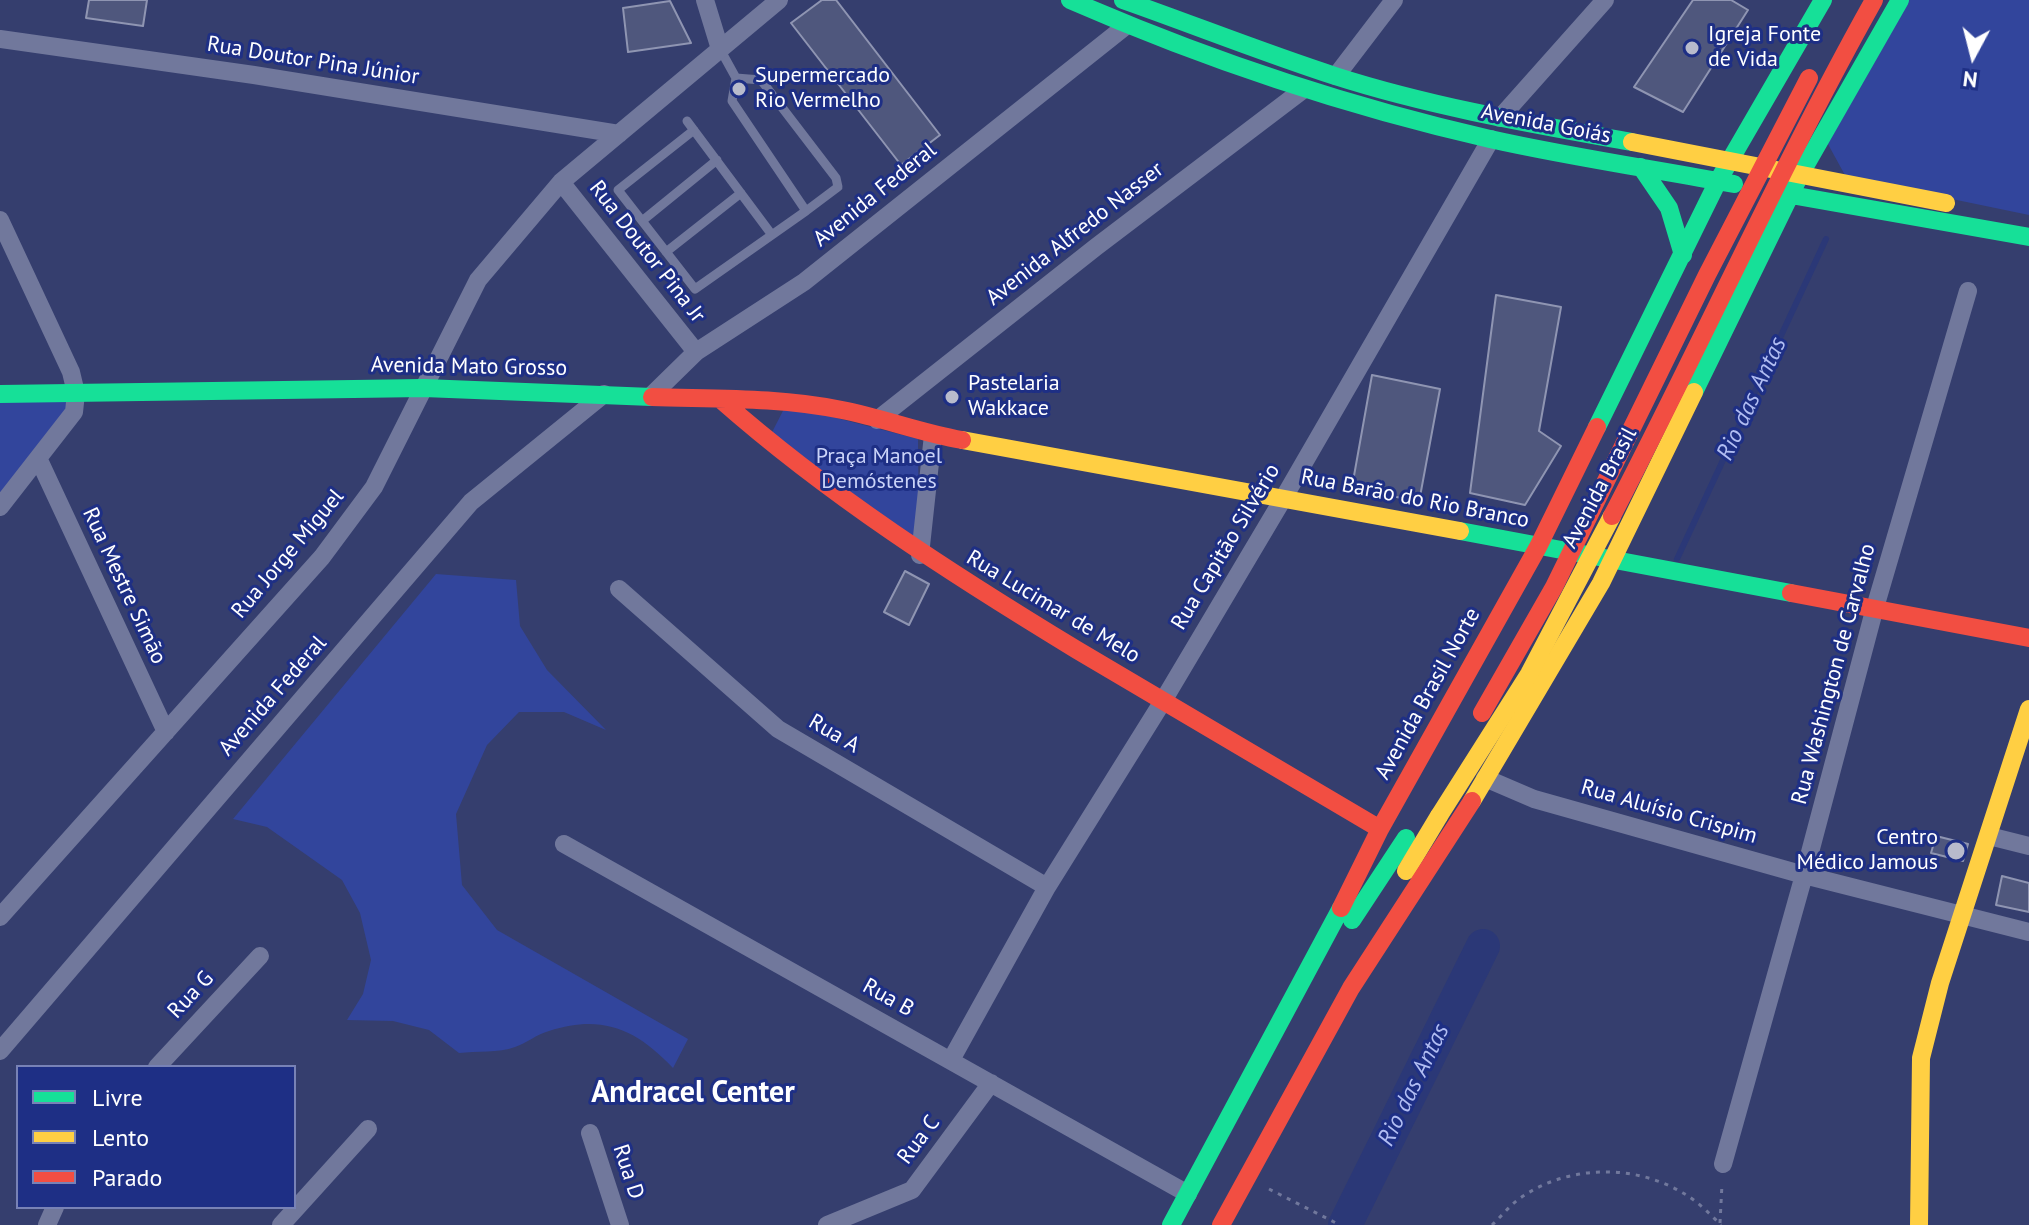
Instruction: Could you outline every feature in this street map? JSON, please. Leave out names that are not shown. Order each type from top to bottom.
[{"type":"main road","name":"Avenida Goiás","points":[[1070,0],[1127,25],[1304,89],[1491,139],[1790,196],[2029,237]]},
{"type":"main road","name":"Avenida Brasil Norte","points":[[1171,1225],[1318,954],[1380,829],[1538,547],[1729,160],[1823,0]]},
{"type":"main road","name":"Avenida Brasil","points":[[1318,954],[1347,927],[1433,812],[1529,674],[1660,424],[1828,82],[1874,0]]},
{"type":"main road","points":[[1221,1225],[1351,988],[1453,833],[1614,559],[1823,130],[1900,0]]},
{"type":"main road","name":"Avenida Goiás","points":[[1132,2],[1336,76],[1500,118],[2029,219]]},
{"type":"main road","name":"Avenida Brasil","points":[[1351,988],[1387,904],[1433,812],[1554,587],[1707,275],[1816,65]]},
{"type":"main road","points":[[1823,130],[1825,159],[1838,177],[1847,183]]},
{"type":"main road","points":[[1641,167],[1669,205],[1683,255]]},
{"type":"main road","name":"Avenida Mato Grosso","points":[[0,394],[424,388],[720,399],[786,402],[843,410],[933,435]]},
{"type":"main road","name":"Rua Lucimar de Melo","points":[[720,399],[767,443],[920,555],[1380,829]]},
{"type":"main road","name":"Rua Barão do Rio Branco","points":[[933,435],[2029,638]]},
{"type":"main road","points":[[1919,1225],[1921,1058],[1940,983],[2029,709]]},
{"type":"street","points":[[705,0],[720,49]]},
{"type":"street","name":"Rua Jorge Miguel","points":[[0,917],[322,557],[374,487],[478,280],[561,182],[779,0]]},
{"type":"street","points":[[1167,17],[1183,0]]},
{"type":"street","points":[[1336,76],[1394,0]]},
{"type":"street","points":[[1500,118],[1605,0]]},
{"type":"street","name":"Avenida Federal","points":[[650,397],[696,352],[804,282],[1127,25]]},
{"type":"street","name":"Rua Doutor Pina Júnior","points":[[0,39],[254,75],[619,134]]},
{"type":"street","name":"Avenida Alfredo Nasser","points":[[877,420],[1096,247],[1304,89]]},
{"type":"street","name":"Rua Capitão Silvério","points":[[951,1060],[1047,887],[1163,701],[1283,499],[1491,139]]},
{"type":"street","name":"Rua Doutor Pina Jr","points":[[561,182],[696,352]]},
{"type":"street","points":[[0,220],[71,372],[76,393],[74,412],[0,507]]},
{"type":"street","name":"Rua Washington de Carvalho","points":[[1723,1164],[1874,611],[1968,291]]},
{"type":"street","name":"Avenida Federal","points":[[0,1051],[471,502],[604,394]]},
{"type":"street","points":[[920,555],[933,435]]},
{"type":"street","name":"Rua Mestre Simão","points":[[39,460],[166,732]]},
{"type":"street","name":"Rua A","points":[[619,589],[778,729],[1047,887]]},
{"type":"street","name":"Rua Aluísio Crispim","points":[[1485,778],[1534,799],[1804,875],[2029,932]]},
{"type":"street","points":[[1989,836],[2029,846]]},
{"type":"street","name":"Rua B","points":[[564,844],[1188,1194]]},
{"type":"street","name":"Rua G","points":[[159,1065],[260,956]]},
{"type":"street","name":"Rua C","points":[[827,1225],[912,1190],[991,1083]]},
{"type":"street","points":[[296,1208],[368,1129]]},
{"type":"street","name":"Rua D","points":[[590,1133],[620,1225]]},
{"type":"street","points":[[281,1225],[296,1209]]},
{"type":"lane","points":[[720,49],[736,78],[732,101],[806,211]]},
{"type":"lane","points":[[694,130],[619,188],[695,289],[838,187],[836,178],[761,80],[736,78]]},
{"type":"lane","points":[[687,121],[772,235]]},
{"type":"lane","points":[[642,221],[717,160]]},
{"type":"lane","points":[[666,252],[741,193]]},
{"type":"path","points":[[1720,1224],[1723,1164]]},
{"type":"path","points":[[1492,1225],[1519,1199],[1548,1183],[1581,1173],[1610,1171],[1640,1175],[1684,1193],[1720,1224]]},
{"type":"path","points":[[1247,1178],[1340,1225]]},
{"type":"green space","points":[[1902,0],[2029,0],[2029,215],[1846,177],[1823,135]]},
{"type":"green space","points":[[73,396],[47,457],[0,515],[0,400]]},
{"type":"green space","name":"Praça Manoel Demóstenes","points":[[786,405],[918,439],[919,548],[768,440]]},
{"type":"green space","points":[[436,574],[516,580],[520,626],[547,670],[606,730],[564,712],[519,712],[487,745],[456,814],[462,885],[497,930],[688,1039],[673,1068],[645,1043],[617,1028],[602,1025],[568,1026],[540,1034],[509,1049],[459,1053],[429,1030],[393,1021],[347,1020],[363,994],[371,960],[360,913],[342,880],[267,827],[233,819]]},
{"type":"building","points":[[89,0],[147,0],[143,26],[86,18]]},
{"type":"building","points":[[822,0],[836,0],[940,135],[901,165],[791,23]]},
{"type":"building","name":"Igreja Fonte de Vida","points":[[1693,0],[1731,0],[1748,10],[1683,112],[1634,87]]},
{"type":"building","points":[[670,1],[691,43],[628,52],[623,8]]},
{"type":"building","points":[[1496,295],[1561,307],[1539,431],[1561,446],[1525,505],[1470,493]]},
{"type":"building","points":[[1372,375],[1440,389],[1419,502],[1352,487]]},
{"type":"building","points":[[905,571],[929,584],[909,625],[884,612]]},
{"type":"building","points":[[1936,836],[1968,844],[1963,861],[1931,853]]},
{"type":"building","points":[[2002,876],[2029,883],[2029,912],[1996,905]]},
{"type":"waterway","name":"Rio das Antas","points":[[1677,559],[1826,239]]},
{"type":"waterway","name":"Rio das Antas","points":[[1345,1225],[1483,946]]},
{"type":"traffic: fast","points":[[1070,0],[1224,61],[1383,112],[1520,145],[1734,184]]},
{"type":"traffic: fast","points":[[1123,0],[1372,87],[1482,114],[1632,142]]},
{"type":"traffic: fast","points":[[1597,427],[1718,181],[1823,0]]},
{"type":"traffic: fast","points":[[1694,392],[1800,175],[1900,0]]},
{"type":"traffic: fast","points":[[1641,167],[1669,208],[1683,255]]},
{"type":"traffic: fast","points":[[1774,192],[2029,237]]},
{"type":"traffic: fast","points":[[0,394],[424,388],[652,397]]},
{"type":"traffic: fast","points":[[1460,531],[1791,593]]},
{"type":"traffic: fast","points":[[1352,920],[1406,838]]},
{"type":"traffic: fast","points":[[1171,1225],[1341,908]]},
{"type":"traffic: slow","points":[[1632,142],[1946,203]]},
{"type":"traffic: slow","points":[[1472,801],[1601,583],[1694,392]]},
{"type":"traffic: slow","points":[[962,440],[1460,531]]},
{"type":"traffic: slow","points":[[1439,816],[1529,674],[1612,516]]},
{"type":"traffic: slow","points":[[1919,1225],[1921,1058],[1940,983],[2029,709]]},
{"type":"traffic: slow","points":[[1406,871],[1439,816]]},
{"type":"traffic: jam","points":[[1612,516],[1806,127],[1874,0]]},
{"type":"traffic: jam","points":[[1482,713],[1554,587],[1707,275],[1809,78]]},
{"type":"traffic: jam","points":[[652,397],[747,399],[819,406],[962,440]]},
{"type":"traffic: jam","points":[[720,399],[848,501],[938,563],[1077,650],[1380,829]]},
{"type":"traffic: jam","points":[[1341,908],[1380,829],[1538,547],[1597,427]]},
{"type":"traffic: jam","points":[[1791,593],[2029,638]]},
{"type":"traffic: jam","points":[[1221,1225],[1351,988],[1472,801]]},
{"type":"place","name":"Igreja Fonte de Vida","points":[[1692,48]]},
{"type":"place","name":"Supermercado Rio Vermelho","points":[[739,89]]},
{"type":"place","name":"Pastelaria Wakkace","points":[[952,397]]},
{"type":"place","name":"Centro Médico Jamous","points":[[1956,851]]},
{"type":"district","name":"Andracel Center","points":[[693,1093]]}]
